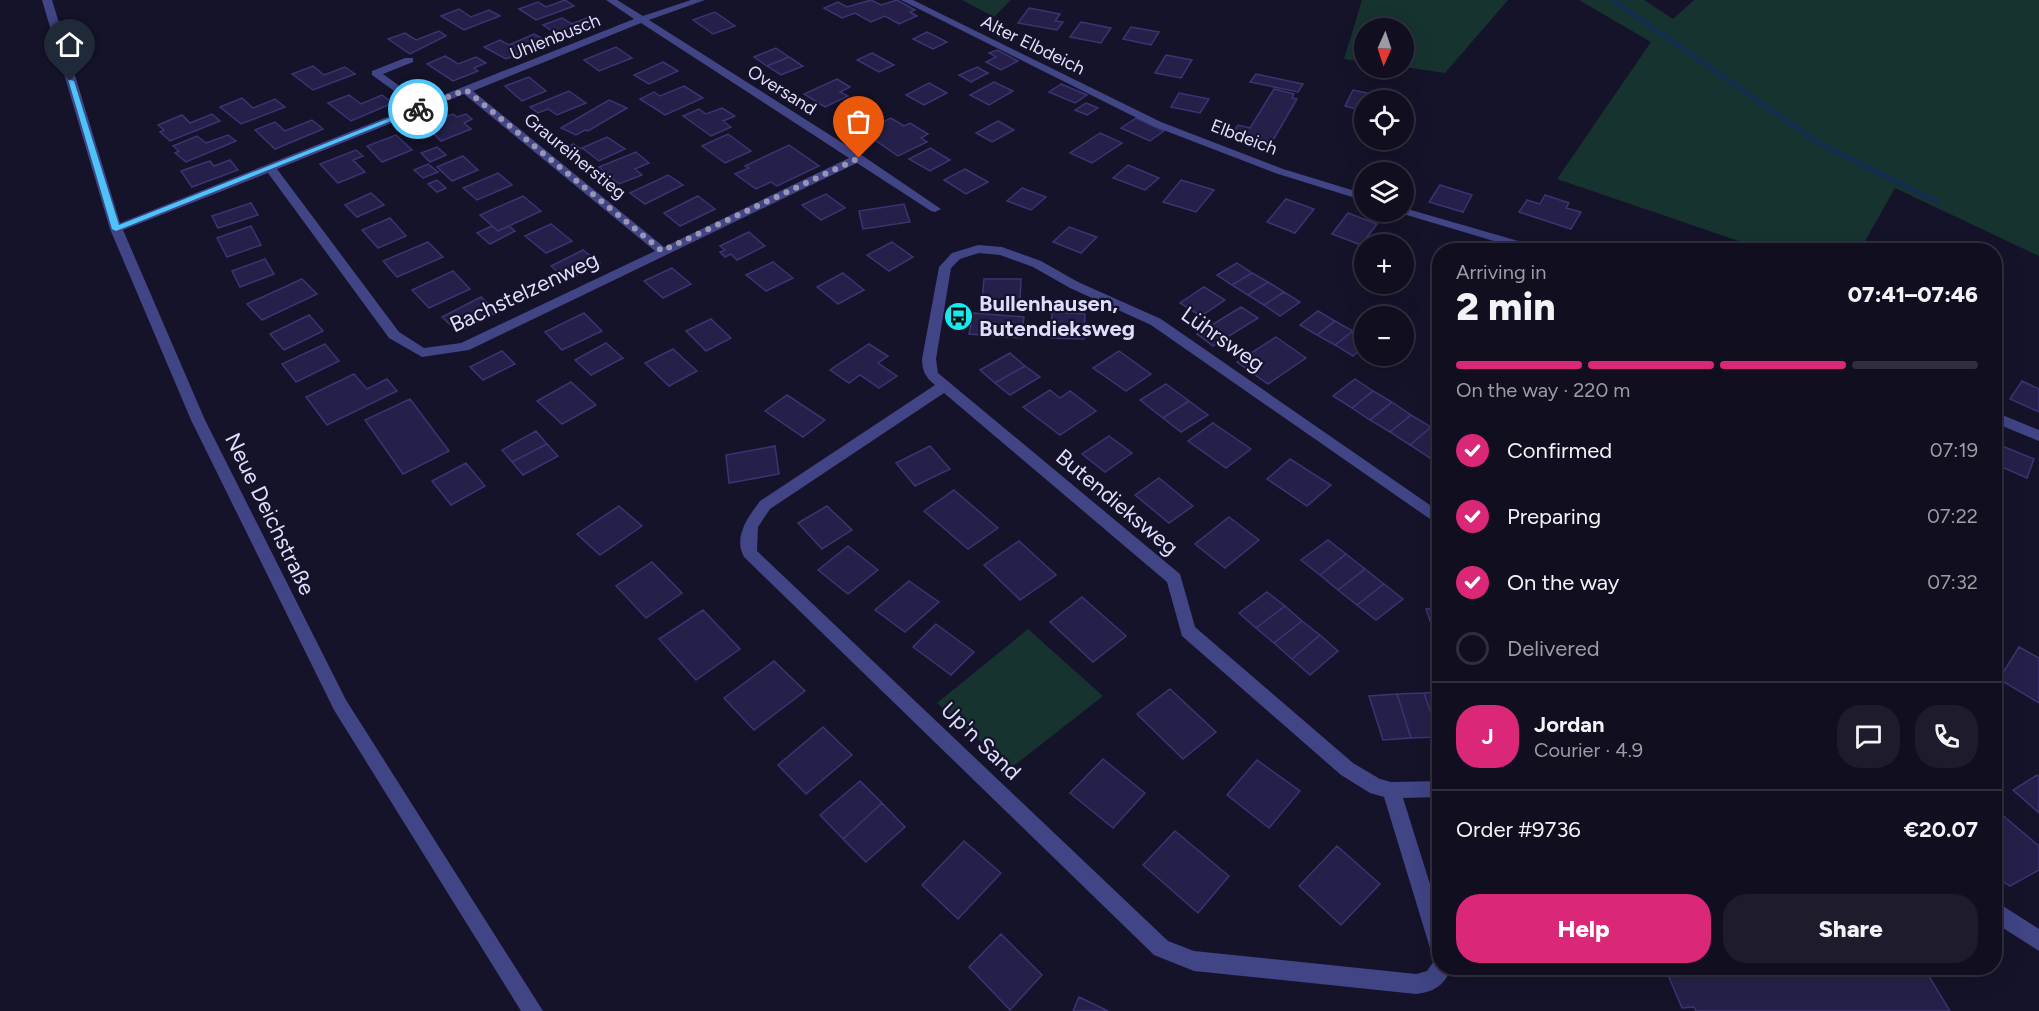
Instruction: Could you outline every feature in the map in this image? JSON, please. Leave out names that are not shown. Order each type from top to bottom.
[{"type":"street","name":"Neue Deichstraße","points":[[47,0],[116,229],[198,420],[340,705],[533,1011]]},
{"type":"street","name":"Oversand","points":[[611,0],[935,209]]},
{"type":"street","name":"Uhlenbusch","points":[[116,229],[641,20],[700,0]]},
{"type":"street","name":"Alter Elbdeich","points":[[906,0],[1113,102]]},
{"type":"street","points":[[409,60],[376,73],[422,107]]},
{"type":"street","name":"Graureiherstieg","points":[[466,90],[662,251]]},
{"type":"street","name":"Elbdeich","points":[[1113,102],[1157,124],[1257,162],[1354,194]]},
{"type":"street","name":"Bachstelzenweg","points":[[270,168],[394,335],[422,353],[464,348],[859,158]]},
{"type":"street","points":[[1414,214],[1511,243]]},
{"type":"street","name":"Lührsweg","points":[[956,256],[978,249],[1002,251],[1037,264],[1074,285],[1155,322],[1432,514]]},
{"type":"street","name":"Butendieksweg","points":[[956,256],[945,267],[940,288],[929,359],[929,368],[933,376],[1174,579],[1188,631],[1347,769],[1376,787],[1391,790],[1432,789]]},
{"type":"street","name":"Up'n Sand","points":[[944,386],[765,505],[750,526],[749,553],[1161,948],[1194,961],[1416,984],[1430,982],[1437,975]]},
{"type":"street","points":[[2002,420],[2039,436]]},
{"type":"street","points":[[1391,790],[1432,922]]},
{"type":"street","points":[[2002,916],[2039,941]]},
{"type":"green space","points":[[962,0],[1011,0],[994,17]]},
{"type":"green space","points":[[1362,0],[1508,0],[1445,73],[1414,68],[1414,18],[1357,18]]},
{"type":"green space","points":[[1579,0],[1644,0],[1673,19],[1694,0],[2039,0],[2039,256],[1895,188],[1864,243],[1744,243],[1557,179],[1651,42]]},
{"type":"green space","points":[[1354,26],[1354,60],[1344,59]]},
{"type":"green space","points":[[1028,629],[1103,696],[1011,768],[937,703]]},
{"type":"building","points":[[565,0],[574,6],[536,20],[519,9],[538,2],[546,7]]},
{"type":"building","points":[[871,0],[881,5],[897,0],[915,10],[910,12],[917,16],[899,24],[885,16],[871,22],[855,13],[842,18],[824,8],[838,2],[847,7]]},
{"type":"building","points":[[1029,8],[1060,14],[1055,21],[1063,22],[1057,30],[1018,23]]},
{"type":"building","points":[[459,9],[471,17],[489,10],[500,16],[464,30],[441,16]]},
{"type":"building","points":[[715,12],[735,26],[713,34],[693,20]]},
{"type":"building","points":[[589,17],[597,22],[561,37],[543,25],[562,18],[572,24]]},
{"type":"building","points":[[1081,22],[1111,28],[1101,43],[1070,37]]},
{"type":"building","points":[[1131,27],[1159,32],[1151,45],[1123,39]]},
{"type":"building","points":[[439,31],[446,36],[410,54],[388,39],[405,33],[416,40]]},
{"type":"building","points":[[927,32],[947,42],[933,49],[913,39]]},
{"type":"building","points":[[534,34],[547,41],[506,59],[484,47],[500,40],[509,45]]},
{"type":"building","points":[[616,47],[632,58],[599,71],[584,60]]},
{"type":"building","points":[[776,48],[789,57],[767,66],[754,57]]},
{"type":"building","points":[[997,50],[1018,61],[1001,70],[986,62],[996,57],[989,53]]},
{"type":"building","points":[[872,53],[894,65],[879,72],[857,60]]},
{"type":"building","points":[[1166,55],[1192,60],[1181,78],[1155,73]]},
{"type":"building","points":[[445,56],[458,64],[476,57],[486,63],[474,68],[478,71],[453,81],[427,64]]},
{"type":"building","points":[[789,57],[803,66],[781,75],[767,66]]},
{"type":"building","points":[[663,62],[678,71],[649,84],[634,75]]},
{"type":"building","points":[[313,66],[324,75],[345,67],[355,74],[313,90],[292,74]]},
{"type":"building","points":[[977,67],[988,73],[971,82],[959,75]]},
{"type":"building","points":[[1256,74],[1303,84],[1298,92],[1250,82]]},
{"type":"building","points":[[529,77],[546,91],[522,101],[505,86]]},
{"type":"building","points":[[837,79],[850,87],[840,92],[848,96],[825,107],[804,94]]},
{"type":"building","points":[[994,82],[1013,91],[989,105],[970,95]]},
{"type":"building","points":[[929,83],[947,93],[924,105],[906,95]]},
{"type":"building","points":[[1061,84],[1087,95],[1075,103],[1049,92]]},
{"type":"building","points":[[684,86],[703,98],[665,115],[640,99],[654,92],[660,96]]},
{"type":"building","points":[[1274,89],[1294,94],[1292,98],[1297,99],[1272,142],[1233,132],[1238,125],[1250,128]]},
{"type":"building","points":[[1353,90],[1354,90],[1354,108],[1345,106]]},
{"type":"building","points":[[569,91],[586,103],[557,115],[548,109],[538,113],[530,107]]},
{"type":"building","points":[[1179,93],[1209,99],[1200,113],[1171,107]]},
{"type":"building","points":[[349,95],[361,104],[382,95],[393,103],[351,121],[328,103]]},
{"type":"building","points":[[242,98],[253,108],[275,99],[285,107],[241,124],[220,107]]},
{"type":"building","points":[[609,100],[627,108],[588,131],[585,130],[576,135],[561,128]]},
{"type":"building","points":[[1086,103],[1098,108],[1087,115],[1075,110]]},
{"type":"building","points":[[722,108],[735,116],[723,121],[731,127],[711,136],[683,116],[699,109],[706,114]]},
{"type":"building","points":[[860,113],[878,124],[891,118],[904,126],[910,123],[928,134],[921,138],[927,142],[898,156],[872,138],[876,136],[846,120]]},
{"type":"building","points":[[212,114],[220,121],[170,141],[160,132],[164,130],[158,125],[182,115],[190,123]]},
{"type":"building","points":[[453,114],[457,117],[466,114],[472,119],[464,123],[471,129],[441,141],[425,125]]},
{"type":"building","points":[[1136,118],[1164,131],[1150,141],[1121,128]]},
{"type":"building","points":[[312,120],[323,129],[275,149],[255,130],[275,122],[285,131]]},
{"type":"building","points":[[998,121],[1014,130],[992,142],[976,133]]},
{"type":"building","points":[[1100,133],[1122,143],[1092,163],[1070,153]]},
{"type":"building","points":[[728,134],[751,151],[725,163],[702,146]]},
{"type":"building","points":[[228,135],[236,141],[186,162],[175,153],[179,151],[173,146],[197,136],[206,143]]},
{"type":"building","points":[[396,135],[412,150],[382,162],[367,146]]},
{"type":"building","points":[[607,137],[625,149],[599,161],[582,148]]},
{"type":"building","points":[[573,144],[581,149],[568,155],[561,150]]},
{"type":"building","points":[[789,145],[819,166],[777,186],[771,182],[756,189],[735,174],[749,168],[745,166]]},
{"type":"building","points":[[437,147],[446,155],[430,162],[421,153]]},
{"type":"building","points":[[930,148],[950,160],[930,171],[909,159]]},
{"type":"building","points":[[356,150],[363,156],[353,160],[365,172],[338,183],[320,164]]},
{"type":"building","points":[[636,152],[649,163],[635,169],[642,175],[619,184],[599,167]]},
{"type":"building","points":[[463,156],[478,170],[452,181],[437,167]]},
{"type":"building","points":[[230,160],[238,170],[192,187],[181,171],[210,161],[214,166]]},
{"type":"building","points":[[428,164],[438,172],[423,178],[414,170]]},
{"type":"building","points":[[1128,165],[1159,178],[1145,190],[1113,178]]},
{"type":"building","points":[[965,169],[988,182],[966,194],[944,180]]},
{"type":"building","points":[[498,173],[512,185],[477,200],[463,188]]},
{"type":"building","points":[[668,175],[683,185],[645,204],[630,193]]},
{"type":"building","points":[[437,180],[446,188],[437,192],[428,184]]},
{"type":"building","points":[[1181,180],[1214,190],[1196,212],[1163,202]]},
{"type":"building","points":[[1440,185],[1472,195],[1463,212],[1429,202]]},
{"type":"building","points":[[1022,188],[1046,197],[1031,210],[1007,201]]},
{"type":"building","points":[[371,193],[384,205],[357,217],[345,205]]},
{"type":"building","points":[[826,194],[845,208],[821,220],[802,205]]},
{"type":"building","points":[[1545,195],[1569,203],[1566,208],[1581,212],[1571,229],[1519,212],[1527,200],[1540,204]]},
{"type":"building","points":[[523,196],[541,211],[498,231],[480,215]]},
{"type":"building","points":[[698,196],[715,209],[680,226],[664,213]]},
{"type":"building","points":[[1286,199],[1314,209],[1295,233],[1267,222]]},
{"type":"building","points":[[251,203],[258,215],[218,228],[212,216]]},
{"type":"building","points":[[904,204],[910,222],[863,229],[859,211]]},
{"type":"building","points":[[1348,213],[1354,215],[1354,222],[1377,224],[1369,234],[1354,234],[1354,242],[1332,234]]},
{"type":"building","points":[[390,218],[406,236],[378,248],[362,230]]},
{"type":"building","points":[[551,224],[572,241],[546,253],[525,236]]},
{"type":"building","points":[[251,226],[261,245],[227,257],[217,238]]},
{"type":"building","points":[[492,226],[498,231],[509,226],[515,231],[490,244],[477,233]]},
{"type":"building","points":[[1069,227],[1097,237],[1081,253],[1053,242]]},
{"type":"building","points":[[749,232],[765,246],[737,260],[731,254],[725,257],[720,252],[725,250],[720,246]]},
{"type":"building","points":[[428,242],[443,257],[397,277],[383,261]]},
{"type":"building","points":[[892,242],[913,257],[889,271],[867,255]]},
{"type":"building","points":[[583,250],[600,263],[567,280],[551,266]]},
{"type":"building","points":[[265,259],[274,274],[240,287],[232,271]]},
{"type":"building","points":[[773,262],[793,278],[766,291],[746,275]]},
{"type":"building","points":[[1237,263],[1252,273],[1232,285],[1217,275]]},
{"type":"building","points":[[672,268],[691,284],[663,298],[644,281]]},
{"type":"building","points":[[453,271],[470,289],[429,308],[412,290]]},
{"type":"building","points":[[843,273],[864,290],[838,304],[817,287]]},
{"type":"building","points":[[1252,273],[1268,282],[1248,295],[1232,285]]},
{"type":"building","points":[[302,279],[317,294],[262,320],[247,304]]},
{"type":"building","points":[[984,279],[1021,279],[1020,301],[982,301]]},
{"type":"building","points":[[1268,282],[1284,292],[1264,305],[1248,295]]},
{"type":"building","points":[[1204,287],[1225,300],[1201,316],[1180,303]]},
{"type":"building","points":[[1284,292],[1300,302],[1280,316],[1264,305]]},
{"type":"building","points":[[481,297],[497,312],[458,332],[442,317]]},
{"type":"building","points":[[1241,307],[1258,318],[1213,346],[1197,334]]},
{"type":"building","points":[[1318,311],[1335,321],[1317,335],[1300,325]]},
{"type":"building","points":[[1052,312],[1085,314],[1084,339],[1051,338]]},
{"type":"building","points":[[584,313],[602,331],[562,350],[545,332]]},
{"type":"building","points":[[973,313],[1024,317],[1021,338],[969,334]]},
{"type":"building","points":[[309,315],[323,331],[284,350],[270,334]]},
{"type":"building","points":[[711,319],[731,338],[706,351],[686,331]]},
{"type":"building","points":[[1335,321],[1353,331],[1335,345],[1317,335]]},
{"type":"building","points":[[1353,331],[1354,332],[1353,356],[1335,345]]},
{"type":"building","points":[[1276,337],[1306,358],[1268,384],[1237,362]]},
{"type":"building","points":[[606,343],[623,358],[591,375],[575,360]]},
{"type":"building","points":[[325,344],[339,361],[296,382],[282,364]]},
{"type":"building","points":[[869,344],[888,356],[878,363],[897,376],[879,388],[860,375],[849,383],[830,370]]},
{"type":"building","points":[[673,349],[697,371],[669,386],[645,363]]},
{"type":"building","points":[[502,351],[515,364],[483,380],[470,367]]},
{"type":"building","points":[[1119,351],[1151,374],[1126,391],[1093,368]]},
{"type":"building","points":[[1010,353],[1025,366],[995,383],[980,370]]},
{"type":"building","points":[[1025,366],[1040,377],[1010,395],[995,383]]},
{"type":"building","points":[[354,374],[367,389],[387,379],[397,391],[327,425],[306,397]]},
{"type":"building","points":[[1355,379],[1373,391],[1352,408],[1333,396]]},
{"type":"building","points":[[2022,381],[2039,389],[2039,412],[2010,399]]},
{"type":"building","points":[[571,382],[596,405],[562,424],[537,401]]},
{"type":"building","points":[[1166,384],[1189,401],[1163,418],[1140,400]]},
{"type":"building","points":[[1050,390],[1060,398],[1070,391],[1096,411],[1060,435],[1023,407]]},
{"type":"building","points":[[1373,391],[1392,402],[1370,420],[1352,408]]},
{"type":"building","points":[[787,395],[825,420],[803,437],[765,411]]},
{"type":"building","points":[[410,399],[449,451],[403,474],[365,420]]},
{"type":"building","points":[[1189,401],[1208,415],[1181,432],[1163,418]]},
{"type":"building","points":[[1392,402],[1411,415],[1390,432],[1370,420]]},
{"type":"building","points":[[1411,415],[1431,427],[1410,445],[1390,432]]},
{"type":"building","points":[[1213,423],[1251,449],[1226,468],[1188,441]]},
{"type":"building","points":[[1432,428],[1432,456],[1430,458],[1410,445]]},
{"type":"building","points":[[536,431],[547,444],[512,462],[502,450]]},
{"type":"building","points":[[1109,436],[1132,453],[1105,472],[1082,454]]},
{"type":"building","points":[[547,444],[558,456],[523,475],[512,462]]},
{"type":"building","points":[[775,446],[779,474],[729,483],[726,455]]},
{"type":"building","points":[[930,446],[950,469],[915,486],[896,463]]},
{"type":"building","points":[[2002,446],[2034,459],[2027,478],[2002,467]]},
{"type":"building","points":[[1290,459],[1331,485],[1307,506],[1267,479]]},
{"type":"building","points":[[466,463],[485,486],[451,505],[432,481]]},
{"type":"building","points":[[1159,478],[1193,506],[1169,523],[1135,495]]},
{"type":"building","points":[[954,490],[998,528],[968,549],[924,511]]},
{"type":"building","points":[[619,506],[642,526],[600,555],[577,534]]},
{"type":"building","points":[[827,506],[852,530],[822,549],[798,523]]},
{"type":"building","points":[[1229,517],[1259,540],[1225,568],[1195,544]]},
{"type":"building","points":[[1328,540],[1346,554],[1320,575],[1301,560]]},
{"type":"building","points":[[1019,541],[1056,575],[1020,600],[984,565]]},
{"type":"building","points":[[848,546],[878,570],[848,594],[818,570]]},
{"type":"building","points":[[1346,554],[1365,569],[1338,590],[1320,575]]},
{"type":"building","points":[[652,562],[682,593],[646,618],[616,586]]},
{"type":"building","points":[[1365,569],[1384,584],[1357,605],[1338,590]]},
{"type":"building","points":[[909,581],[939,602],[905,632],[875,610]]},
{"type":"building","points":[[1384,584],[1403,599],[1376,620],[1357,605]]},
{"type":"building","points":[[1267,592],[1285,606],[1256,628],[1239,613]]},
{"type":"building","points":[[1082,597],[1126,636],[1093,662],[1050,622]]},
{"type":"building","points":[[1285,606],[1302,621],[1274,643],[1256,628]]},
{"type":"building","points":[[1426,609],[1432,609],[1432,626]]},
{"type":"building","points":[[703,610],[740,649],[696,680],[659,639]]},
{"type":"building","points":[[1302,621],[1320,635],[1292,659],[1274,643]]},
{"type":"building","points":[[936,624],[974,652],[951,675],[913,647]]},
{"type":"building","points":[[1320,635],[1338,651],[1310,675],[1292,659]]},
{"type":"building","points":[[2019,647],[2039,658],[2039,703],[2002,681],[2002,674]]},
{"type":"building","points":[[774,661],[805,691],[754,730],[724,698]]},
{"type":"building","points":[[1170,689],[1216,732],[1183,759],[1137,714]]},
{"type":"building","points":[[1432,692],[1432,716],[1424,693]]},
{"type":"building","points":[[1424,693],[1432,716],[1432,737],[1411,738],[1397,694]]},
{"type":"building","points":[[1397,694],[1411,738],[1383,740],[1369,696]]},
{"type":"building","points":[[823,727],[852,755],[806,794],[778,765]]},
{"type":"building","points":[[1103,759],[1145,793],[1113,828],[1070,793]]},
{"type":"building","points":[[1257,760],[1300,791],[1269,828],[1227,795]]},
{"type":"building","points":[[2037,775],[2039,777],[2039,813],[2013,790]]},
{"type":"building","points":[[860,781],[882,803],[843,839],[820,815]]},
{"type":"building","points":[[882,803],[905,827],[866,862],[843,839]]},
{"type":"building","points":[[2002,815],[2039,846],[2039,870],[2010,886],[2002,881]]},
{"type":"building","points":[[1175,831],[1229,876],[1198,913],[1143,865]]},
{"type":"building","points":[[964,841],[1001,873],[958,919],[922,885]]},
{"type":"building","points":[[1337,846],[1380,884],[1341,925],[1299,886]]},
{"type":"building","points":[[1001,934],[1042,975],[1010,1010],[969,967]]},
{"type":"building","points":[[1668,975],[1928,975],[1950,1011],[1696,1011],[1694,1007],[1682,1008]]},
{"type":"building","points":[[1079,997],[1108,1011],[1073,1011]]},
{"type":"waterway","points":[[1613,0],[1820,144],[1938,202]]},
{"type":"way so far","points":[[418,109],[466,90],[662,251],[859,158]]},
{"type":"place","name":"Bullenhausen, Butendieksweg","points":[[958,316]]},
{"type":"route","points":[[70,81],[116,229],[418,109]]}]
